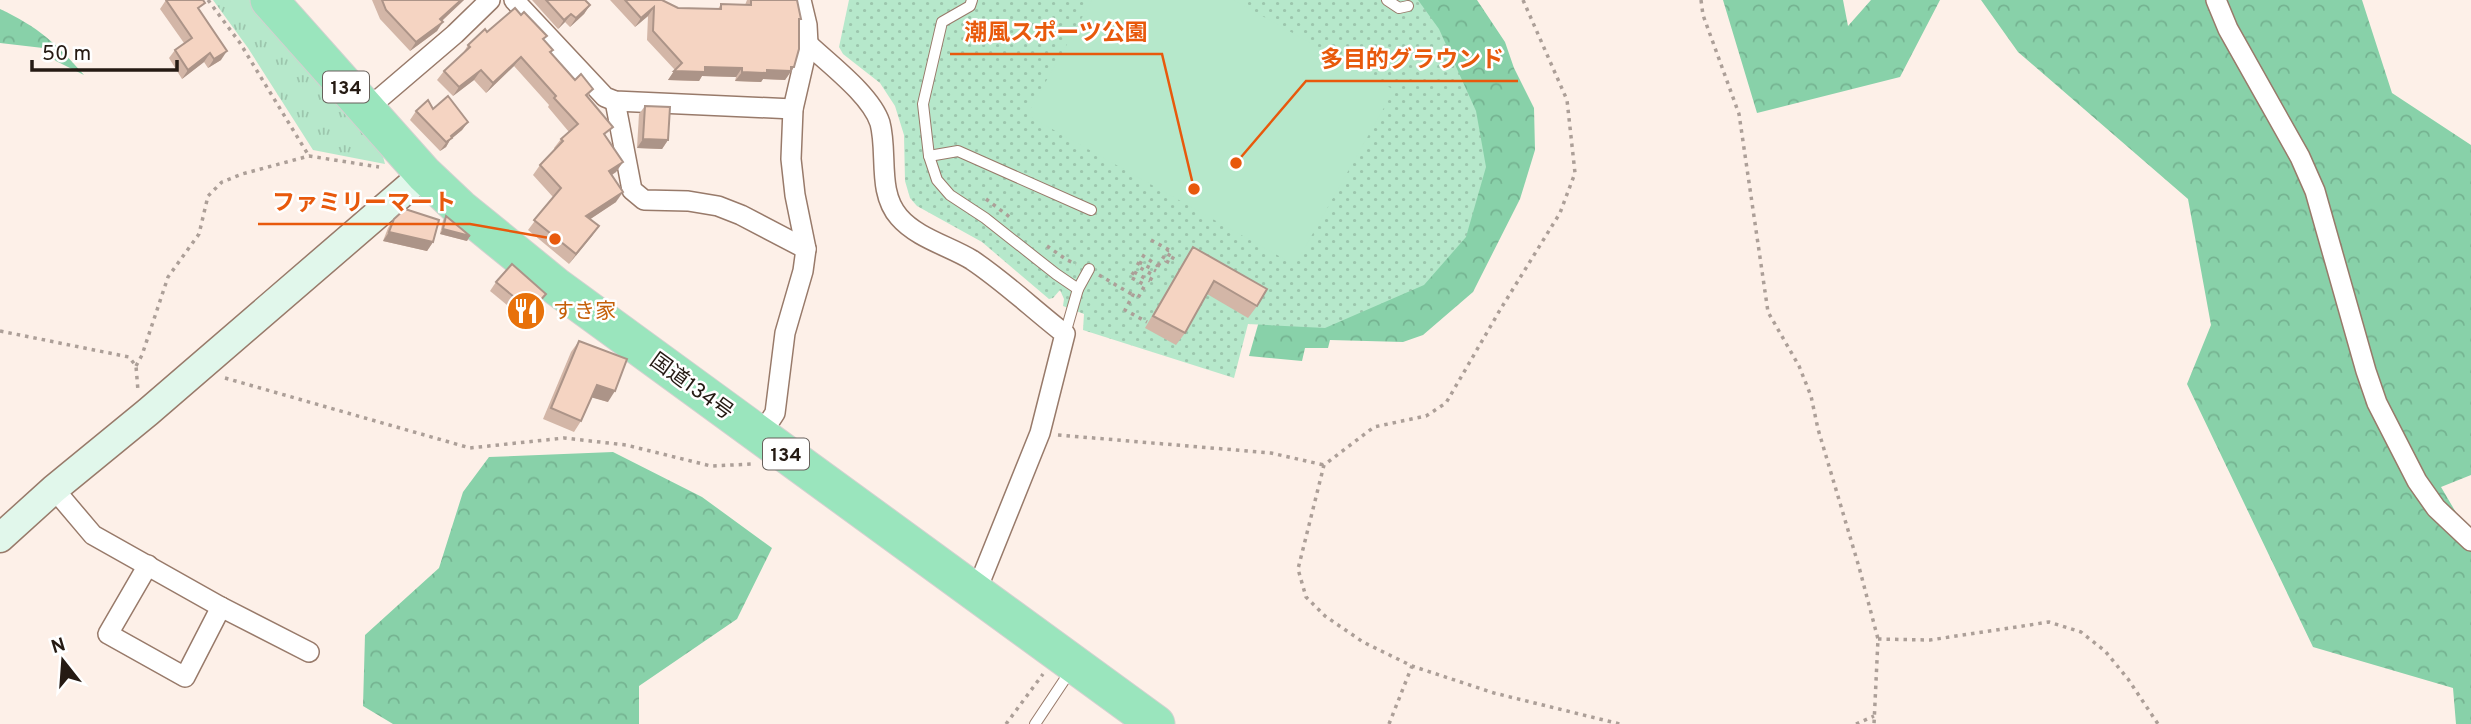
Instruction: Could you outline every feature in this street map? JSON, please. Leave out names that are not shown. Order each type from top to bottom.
[{"type":"highway","name":"国道134号","points":[[269,0],[424,174],[460,208],[557,287],[1156,724]]},
{"type":"street","points":[[366,110],[455,34],[490,0]]},
{"type":"street","points":[[514,0],[605,97],[615,101],[793,109]]},
{"type":"street","points":[[769,442],[785,333],[803,271],[806,249],[792,176],[793,109],[808,44],[801,0]]},
{"type":"street","points":[[2216,0],[2228,29],[2300,157],[2315,191],[2377,403],[2417,481],[2436,508],[2471,541]]},
{"type":"street","points":[[808,44],[872,107],[879,121],[884,143],[887,189],[898,216],[910,226],[989,272],[1065,334],[1040,433],[980,582],[974,589]]},
{"type":"street","points":[[615,101],[632,190],[644,200],[688,201],[718,206],[806,249]]},
{"type":"street","points":[[0,538],[424,174]]},
{"type":"street","points":[[54,489],[93,535],[221,607],[309,652]]},
{"type":"street","points":[[148,565],[108,634],[185,677],[221,607]]},
{"type":"lane","points":[[972,0],[970,6],[942,22],[932,56],[923,104],[932,170],[941,187],[1078,289]]},
{"type":"lane","points":[[1387,0],[1399,8],[1408,6]]},
{"type":"lane","points":[[929,156],[958,151],[1091,210]]},
{"type":"lane","points":[[1065,334],[1078,289],[1088,269]]},
{"type":"lane","points":[[1035,724],[1067,658]]},
{"type":"path","points":[[208,0],[240,43],[309,156]]},
{"type":"path","points":[[1523,0],[1567,100],[1575,173],[1560,213],[1446,403],[1426,416],[1374,427],[1324,465],[1298,569],[1306,597],[1325,616],[1363,642],[1412,666],[1494,693],[1620,724]]},
{"type":"path","points":[[1701,0],[1703,15],[1738,114],[1768,312],[1799,366],[1811,396],[1878,639],[1874,724]]},
{"type":"path","points":[[148,412],[139,397],[136,366],[168,277],[199,234],[208,196],[222,182],[309,156],[424,174]]},
{"type":"path","points":[[982,197],[1014,220]]},
{"type":"path","points":[[1151,240],[1171,251],[1166,261],[1170,263],[1176,252]]},
{"type":"path","points":[[1040,241],[1066,260],[1088,269],[1138,298],[1145,285],[1130,277],[1133,272],[1150,281],[1153,275],[1136,266],[1139,262],[1156,271],[1168,250]]},
{"type":"path","points":[[1142,255],[1158,266]]},
{"type":"path","points":[[1133,295],[1125,310],[1147,322]]},
{"type":"path","points":[[0,331],[129,357],[136,366]]},
{"type":"path","points":[[196,370],[470,448],[564,438],[626,445],[711,466],[755,464],[769,442]]},
{"type":"path","points":[[1040,433],[1271,453],[1324,465]]},
{"type":"path","points":[[1878,639],[1930,640],[2049,622],[2081,632],[2105,651],[2128,679],[2158,724]]},
{"type":"path","points":[[1006,724],[1067,658]]},
{"type":"path","points":[[1389,724],[1412,666]]},
{"type":"path","points":[[1856,724],[1874,716]]},
{"type":"green space","points":[[213,0],[252,0],[381,149],[385,164],[313,150],[248,48]]},
{"type":"green space","points":[[849,0],[1418,0],[1439,29],[1476,111],[1486,167],[1466,237],[1424,285],[1325,328],[1248,324],[1234,378],[1083,330],[1084,314],[1063,306],[1064,299],[1060,290],[1049,299],[982,242],[917,206],[910,198],[905,181],[904,135],[895,106],[880,83],[843,54],[839,47]]},
{"type":"green space","points":[[1092,0],[1234,0],[1394,90],[1295,265],[1027,115]]},
{"type":"green space","points":[[1414,0],[1477,0],[1505,42],[1514,68],[1534,108],[1535,150],[1520,199],[1473,292],[1423,335],[1403,342],[1330,340],[1328,348],[1305,348],[1302,361],[1249,356],[1266,297]]},
{"type":"green space","points":[[1723,0],[1843,0],[1848,26],[1871,0],[1940,0],[1900,77],[1757,113]]},
{"type":"green space","points":[[1981,0],[2362,0],[2392,93],[2471,145],[2471,475],[2441,487],[2471,538],[2471,724],[2456,724],[2453,688],[2313,647],[2187,384],[2211,325],[2188,199],[2018,52]]},
{"type":"green space","points":[[0,9],[46,37],[84,75],[56,61],[43,48],[0,43]]},
{"type":"green space","points":[[613,452],[702,497],[772,548],[737,619],[639,686],[639,724],[393,724],[363,706],[365,635],[439,568],[463,492],[489,457]]},
{"type":"building","points":[[166,0],[203,0],[205,3],[198,8],[227,51],[214,59],[210,53],[188,70],[175,50],[192,38]]},
{"type":"building","points":[[382,0],[461,0],[440,19],[443,22],[416,42],[386,10]]},
{"type":"building","points":[[546,0],[585,0],[590,5],[576,18],[571,14],[564,20]]},
{"type":"building","points":[[625,0],[662,0],[678,8],[721,9],[721,4],[751,5],[751,0],[797,0],[801,19],[799,49],[794,67],[791,67],[791,71],[767,70],[767,73],[742,72],[742,68],[705,67],[705,72],[674,71],[682,63],[653,31],[654,7],[641,18]]},
{"type":"building","points":[[515,8],[521,15],[524,12],[547,36],[543,39],[553,50],[550,52],[575,80],[581,74],[593,89],[586,95],[613,127],[604,134],[623,162],[609,171],[623,192],[586,216],[599,226],[576,254],[534,220],[561,188],[540,165],[563,141],[561,139],[578,124],[521,57],[493,83],[481,70],[459,87],[444,71],[485,29],[487,32]]},
{"type":"building","points":[[448,96],[468,122],[446,142],[416,111],[428,100],[433,109]]},
{"type":"building","points":[[645,106],[670,107],[668,140],[643,139]]},
{"type":"building","points":[[405,209],[439,220],[433,242],[389,232],[394,219]]},
{"type":"building","points":[[446,216],[470,236],[443,229]]},
{"type":"building","points":[[1193,247],[1267,289],[1257,306],[1214,281],[1185,333],[1153,316]]},
{"type":"building","points":[[512,264],[546,294],[531,311],[496,282]]},
{"type":"building","points":[[579,341],[627,359],[615,391],[597,385],[581,421],[551,408]]},
{"type":"place","name":"多目的グラウンド","points":[[1236,163]]},
{"type":"place","name":"潮風スポーツ公園","points":[[1194,189]]},
{"type":"place","name":"ファミリーマート","points":[[555,239]]},
{"type":"place","name":"すき家","points":[[526,311]]}]
